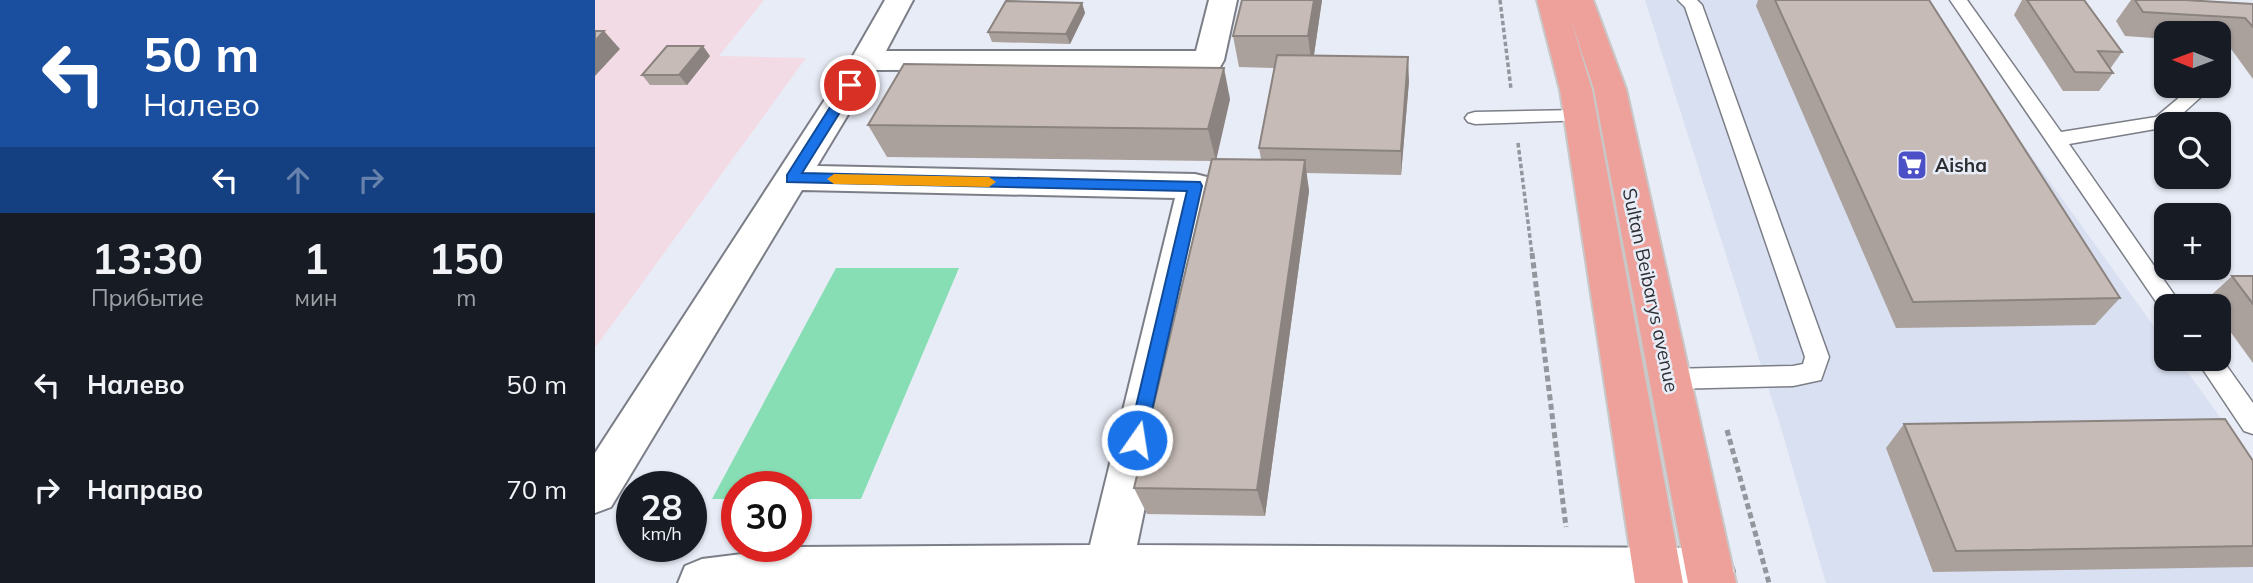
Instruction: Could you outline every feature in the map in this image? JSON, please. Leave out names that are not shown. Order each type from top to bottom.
[{"type":"main road","name":"Sultan Beibarys avenue","points":[[1551,0],[1576,90],[1658,577]]},
{"type":"main road","name":"Sultan Beibarys avenue","points":[[1579,0],[1609,89],[1711,577]]},
{"type":"street","points":[[595,492],[865,61],[899,0]]},
{"type":"street","points":[[865,61],[1209,60],[1223,0]]},
{"type":"street","points":[[792,178],[1195,186],[1108,568]]},
{"type":"street","points":[[702,583],[794,576],[1108,568],[1571,570],[1658,577],[1711,577]]},
{"type":"lane","points":[[1670,379],[1793,376],[1812,373],[1817,357],[1693,5],[1686,0]]},
{"type":"lane","points":[[1958,0],[2163,294]]},
{"type":"lane","points":[[2055,140],[2162,122],[2190,98]]},
{"type":"lane","points":[[1475,118],[1580,116]]},
{"type":"lane","points":[[2216,371],[2253,423]]},
{"type":"path","points":[[1500,0],[1571,570]]},
{"type":"shaded area","points":[[595,0],[764,0],[719,56],[806,58],[595,348]]},
{"type":"shaded area","points":[[1645,0],[1919,0],[2154,326],[2154,371],[2187,371],[2218,414],[2253,485],[2253,583],[1826,583],[1781,428]]},
{"type":"green space","points":[[836,268],[959,268],[861,499],[812,499],[812,471],[727,471]]},
{"type":"green space","points":[[721,482],[721,499],[712,499]]},
{"type":"building","points":[[1242,0],[1314,0],[1308,36],[1233,36]]},
{"type":"building","name":"Aisha","points":[[1775,0],[1929,0],[2120,298],[1913,302]]},
{"type":"building","points":[[2027,0],[2084,0],[2122,52],[2098,51],[2113,73],[2075,72]]},
{"type":"building","points":[[2135,0],[2253,4],[2253,27],[2245,18],[2143,12]]},
{"type":"building","points":[[1006,1],[1082,3],[1066,34],[988,32]]},
{"type":"building","points":[[595,31],[604,31],[595,41]]},
{"type":"building","points":[[667,46],[703,46],[679,75],[642,75]]},
{"type":"building","points":[[1277,55],[1408,57],[1401,151],[1259,148]]},
{"type":"building","points":[[904,64],[1224,68],[1208,129],[868,125]]},
{"type":"building","points":[[1212,159],[1305,160],[1257,490],[1134,488]]},
{"type":"building","points":[[2232,276],[2253,276],[2253,304]]},
{"type":"building","points":[[2225,419],[2253,461],[2253,546],[1956,551],[1904,424]]},
{"type":"slow traffic","points":[[834,179],[989,182]]},
{"type":"place","name":"Aisha","points":[[1912,165]]},
{"type":"route","points":[[850,85],[792,178],[1195,186],[1137,440]]}]
